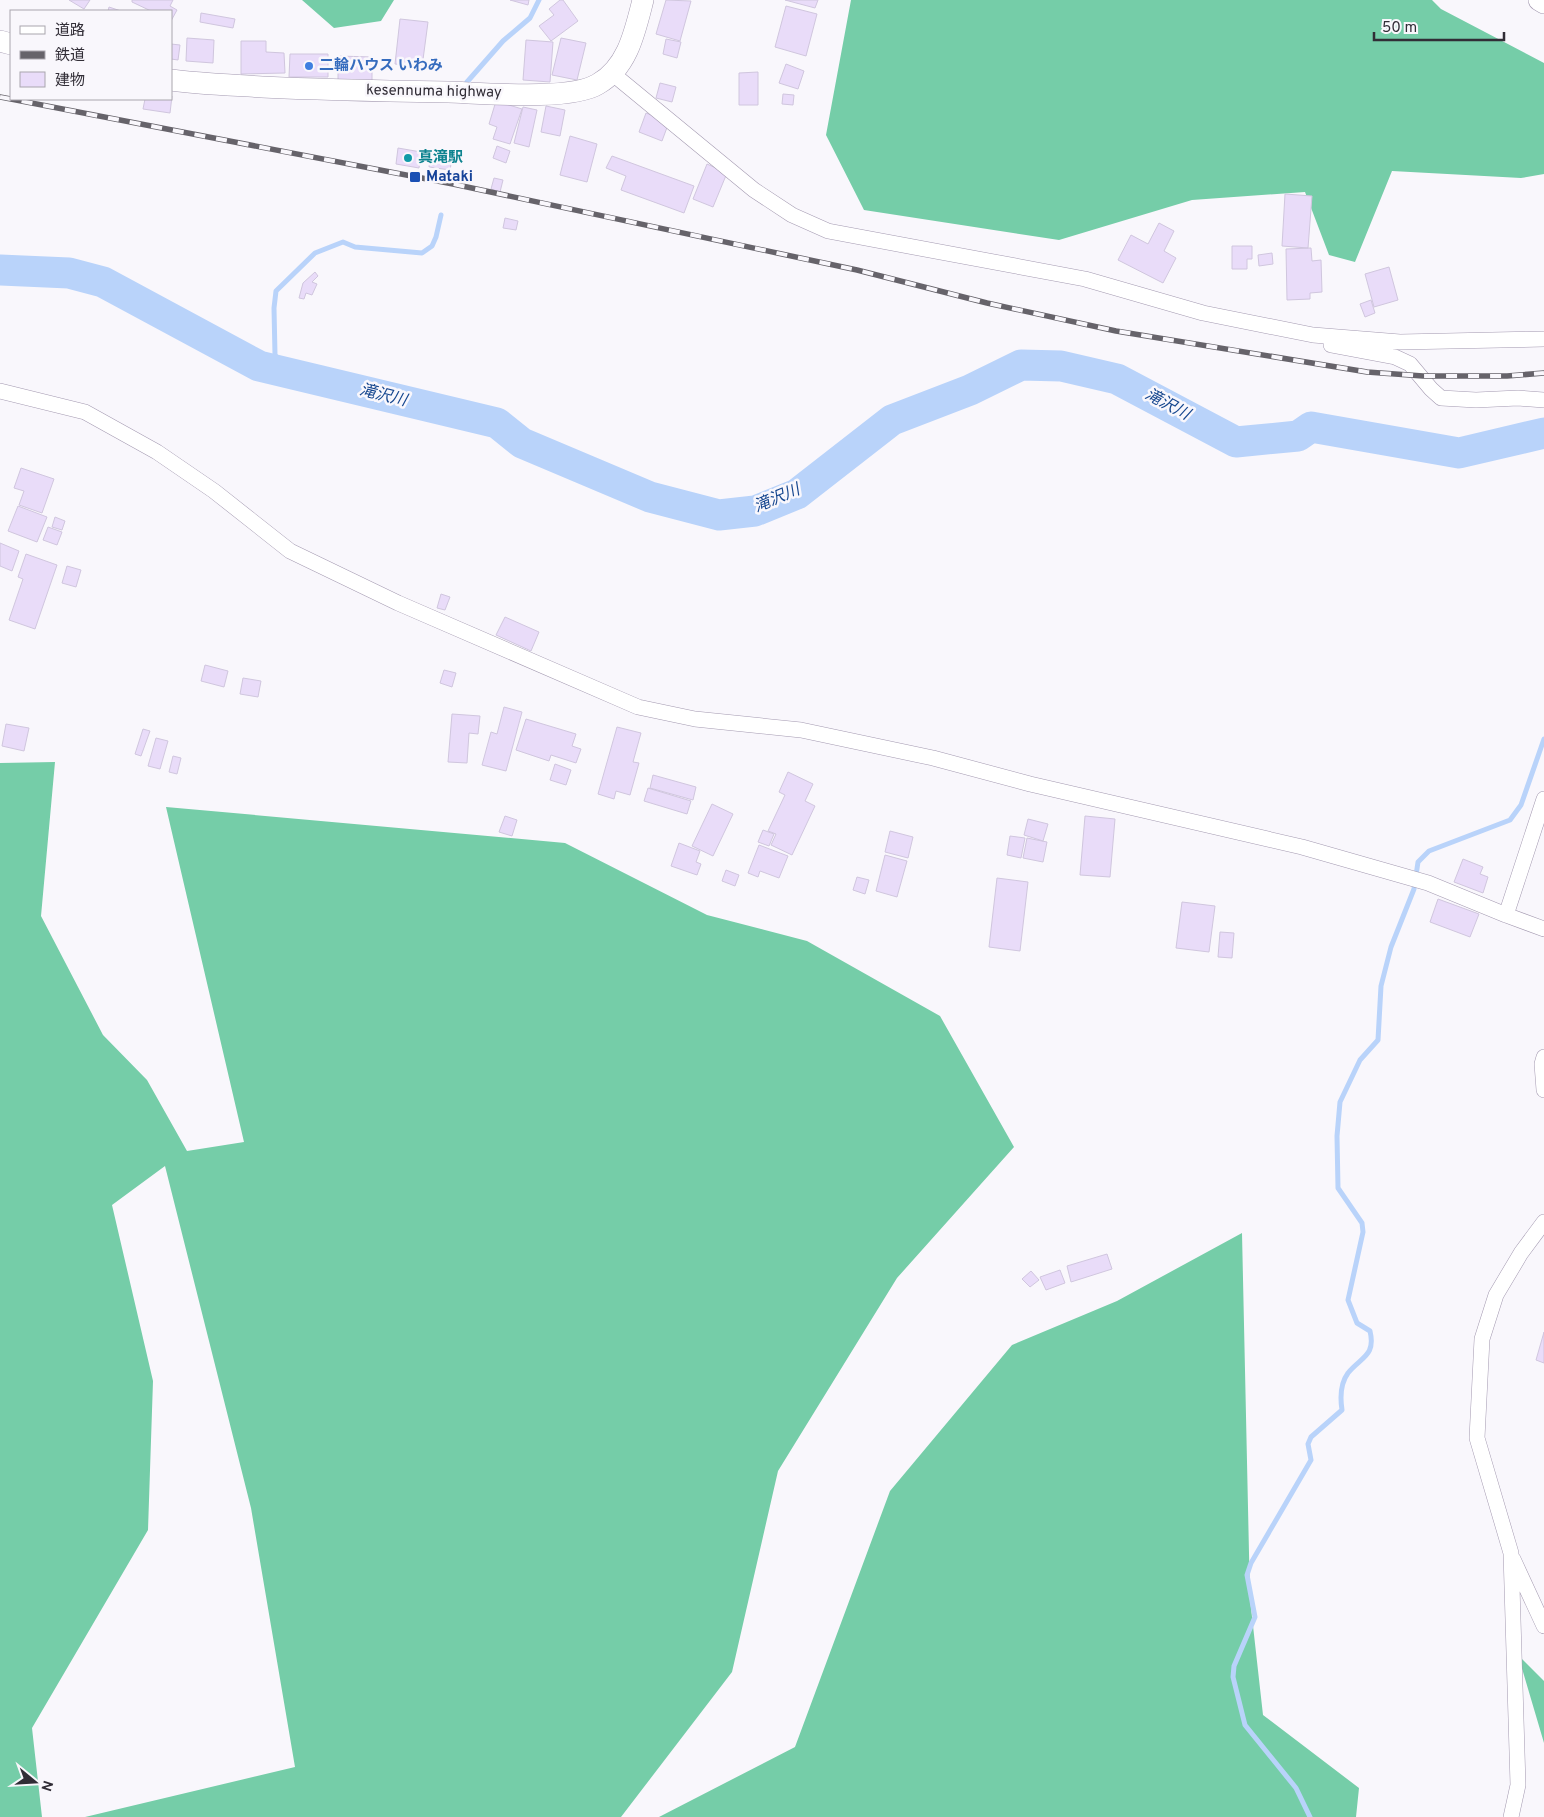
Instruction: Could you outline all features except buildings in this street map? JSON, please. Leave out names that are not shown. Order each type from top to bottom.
[{"type":"street","name":"kesennuma highway","points":[[172,80],[222,85],[322,90],[556,93],[588,89],[612,74],[630,45],[643,0]]},
{"type":"street","points":[[1539,0],[1544,3]]},
{"type":"street","points":[[612,74],[754,190],[792,215],[828,231],[1085,279],[1202,313],[1313,335],[1400,342],[1544,339]]},
{"type":"street","points":[[1313,335],[1332,345],[1395,357],[1410,364],[1431,390],[1441,398],[1544,400]]},
{"type":"street","points":[[0,391],[85,412],[157,452],[214,490],[290,552],[398,603],[638,707],[695,719],[801,730],[933,758],[1030,784],[1302,847],[1428,883],[1506,915],[1544,928]]},
{"type":"street","points":[[1506,915],[1544,799]]},
{"type":"street","points":[[1544,1057],[1542,1064],[1544,1090]]},
{"type":"street","points":[[1544,1222],[1521,1253],[1496,1295],[1482,1339],[1477,1438],[1510,1553],[1544,1626]]},
{"type":"street","points":[[1510,1553],[1518,1784],[1511,1817]]},
{"type":"green space","points":[[302,0],[394,0],[381,21],[334,28]]},
{"type":"green space","points":[[851,0],[1432,0],[1441,9],[1544,63],[1544,174],[1521,178],[1392,171],[1355,262],[1329,255],[1305,192],[1192,200],[1059,240],[864,210],[826,135]]},
{"type":"green space","points":[[55,762],[41,916],[103,1035],[147,1080],[187,1151],[244,1142],[166,807],[565,843],[707,915],[807,941],[940,1016],[1014,1147],[897,1278],[778,1471],[732,1672],[621,1817],[85,1817],[295,1767],[251,1508],[165,1166],[112,1205],[153,1381],[148,1530],[32,1728],[42,1817],[0,1817],[0,763]]},
{"type":"green space","points":[[1242,1233],[1250,1599],[1263,1715],[1359,1788],[1356,1817],[659,1817],[795,1747],[890,1491],[1012,1345],[1117,1301]]},
{"type":"green space","points":[[1518,1655],[1544,1681],[1544,1743]]},
{"type":"waterway","points":[[467,82],[503,41],[530,18],[539,0]]},
{"type":"waterway","points":[[291,374],[275,355],[274,308],[276,291],[315,253],[343,242],[355,247],[422,253],[432,246],[441,215]]},
{"type":"waterway","name":"滝沢川","points":[[0,270],[69,273],[103,282],[259,366],[497,423],[522,443],[650,497],[719,515],[755,511],[797,494],[892,420],[970,390],[1021,365],[1061,366],[1117,379],[1236,442],[1298,436],[1311,427],[1459,453],[1544,433]]},
{"type":"waterway","points":[[1310,1817],[1296,1788],[1245,1725],[1233,1677],[1234,1666],[1255,1617],[1247,1575],[1251,1563],[1311,1460],[1308,1444],[1311,1437],[1342,1410],[1341,1391],[1345,1377],[1366,1355],[1371,1346],[1370,1331],[1357,1323],[1348,1300],[1363,1232],[1362,1223],[1338,1188],[1337,1136],[1340,1102],[1360,1060],[1378,1040],[1381,986],[1391,947],[1414,889],[1418,862],[1429,851],[1510,820],[1521,805],[1544,739]]},
{"type":"railway","points":[[0,97],[10,99]]},
{"type":"railway","points":[[16,100],[453,184],[857,270],[987,303],[1116,331],[1367,372],[1423,376],[1507,376],[1544,373]]},
{"type":"place","name":"二輪ハウス いわみ","points":[[309,66]]},
{"type":"place","name":"真滝駅","points":[[408,158]]},
{"type":"place","name":"Mataki","points":[[415,177]]}]
